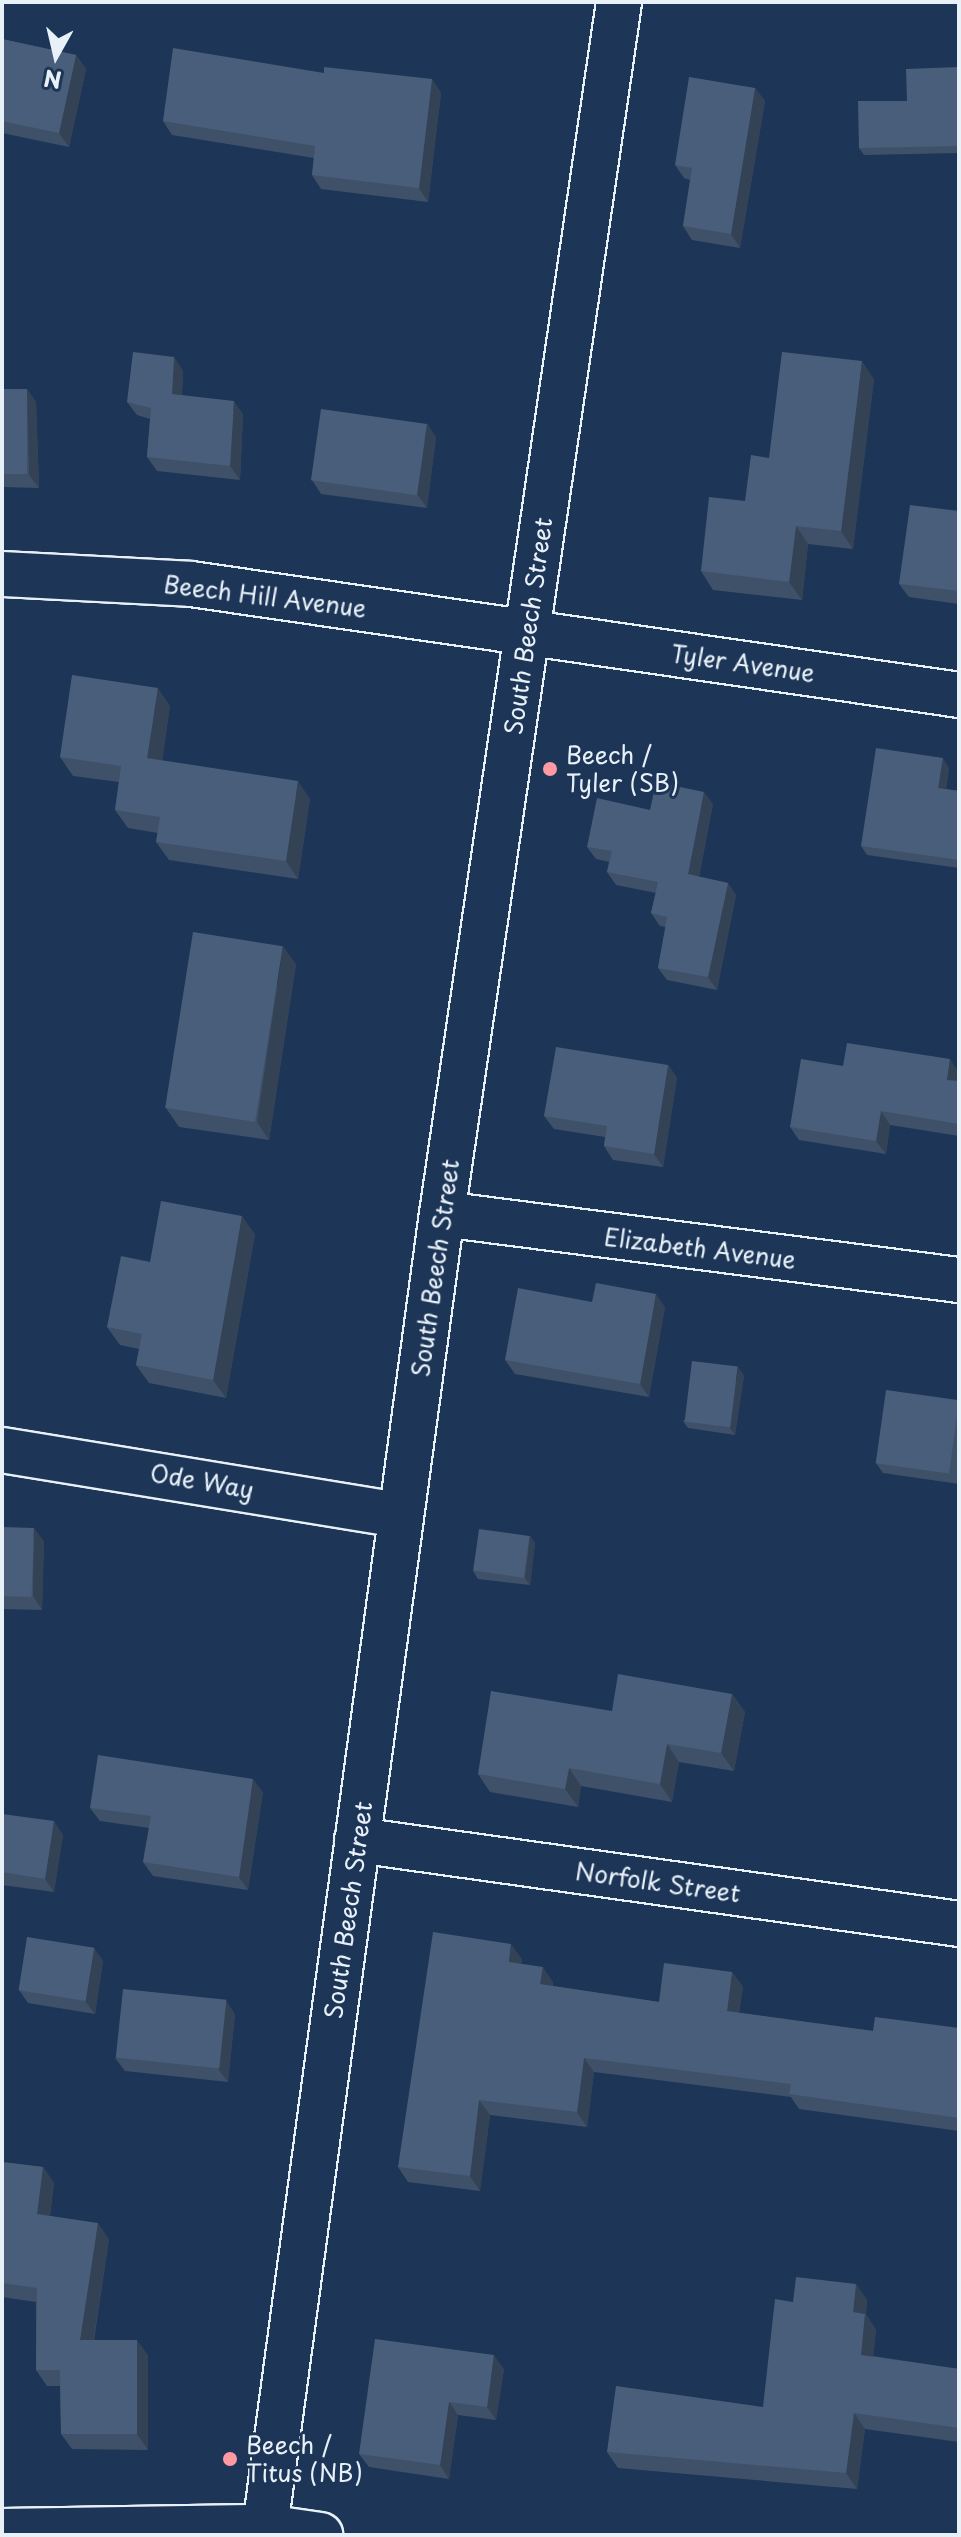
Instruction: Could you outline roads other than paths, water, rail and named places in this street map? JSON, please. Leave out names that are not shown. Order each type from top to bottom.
[{"type":"street","name":"South Beech Street","points":[[264,2531],[442,1214],[619,2]]},
{"type":"street","name":"Beech Hill Avenue","points":[[2,574],[191,584],[528,631]]},
{"type":"street","name":"Tyler Avenue","points":[[528,631],[959,695]]},
{"type":"street","name":"Elizabeth Avenue","points":[[442,1214],[959,1280]]},
{"type":"street","name":"Ode Way","points":[[2,1450],[401,1515]]},
{"type":"street","name":"Norfolk Street","points":[[357,1840],[959,1924]]},
{"type":"street","points":[[2,2531],[264,2531],[320,2535]]},
{"type":"place","name":"Beech / Tyler (SB)","points":[[550,769]]},
{"type":"place","name":"Beech / Titus (NB)","points":[[230,2459]]}]
